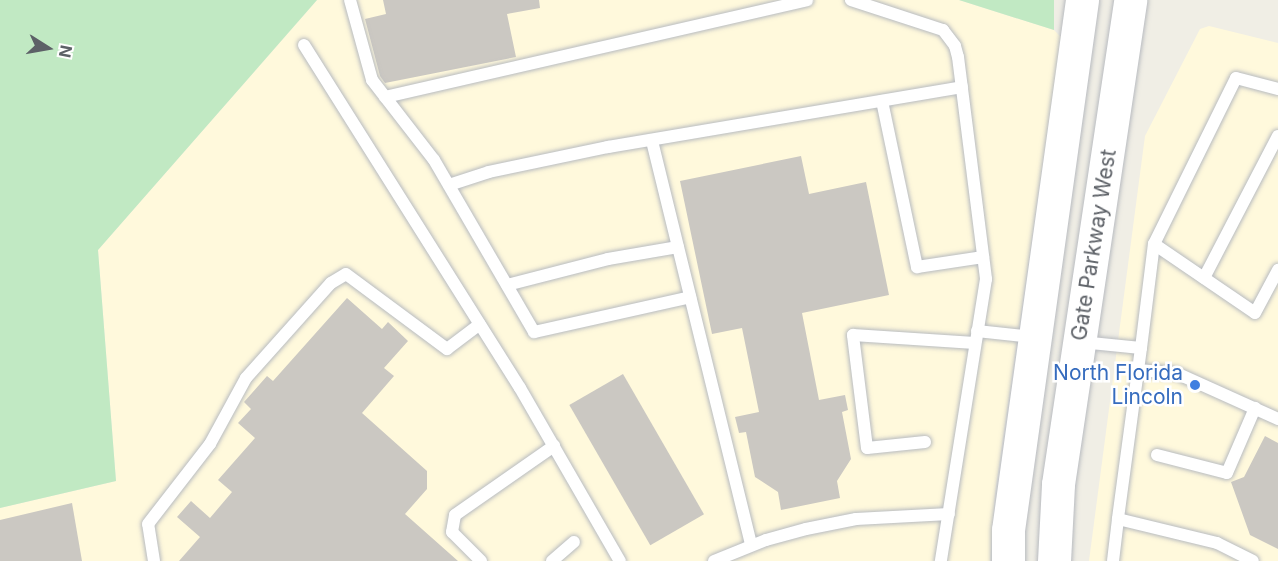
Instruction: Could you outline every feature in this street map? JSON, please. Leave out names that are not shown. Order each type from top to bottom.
[{"type":"main road","points":[[1008,561],[1034,337],[1082,0]]},
{"type":"main road","name":"Gate Parkway West","points":[[1054,561],[1058,484],[1130,0]]},
{"type":"main road","points":[[1034,337],[1079,342]]},
{"type":"lane","points":[[350,0],[372,80],[449,185],[534,332],[690,297]]},
{"type":"lane","points":[[385,97],[807,0]]},
{"type":"lane","points":[[852,0],[943,30],[955,46],[962,87],[986,279],[941,561]]},
{"type":"lane","points":[[304,45],[480,324],[620,561]]},
{"type":"lane","points":[[1113,561],[1154,244],[1236,78],[1278,89]]},
{"type":"lane","points":[[449,185],[550,158],[962,87]]},
{"type":"lane","points":[[882,101],[916,267],[983,257]]},
{"type":"lane","points":[[1204,278],[1278,136]]},
{"type":"lane","points":[[652,141],[751,545]]},
{"type":"lane","points":[[1154,244],[1255,313],[1278,270]]},
{"type":"lane","points":[[507,285],[608,259],[678,247]]},
{"type":"lane","points":[[154,561],[148,524],[210,444],[246,378],[331,283],[346,274],[447,349],[480,324]]},
{"type":"lane","points":[[925,442],[867,447],[853,335],[1034,337]]},
{"type":"lane","points":[[1079,342],[1140,348]]},
{"type":"lane","points":[[1138,370],[1176,373],[1278,419]]},
{"type":"lane","points":[[1157,455],[1227,473],[1256,408]]},
{"type":"lane","points":[[481,561],[452,532],[455,515],[554,446]]},
{"type":"lane","points":[[714,561],[751,545],[856,519],[949,514]]},
{"type":"lane","points":[[1118,519],[1217,543],[1253,561]]},
{"type":"lane","points":[[552,561],[574,542]]},
{"type":"shaded area","points":[[317,0],[959,0],[1054,30],[1061,37],[995,493],[990,561],[0,561],[0,508],[116,481],[98,250]]},
{"type":"shaded area","name":"North Florida Lincoln","points":[[1209,26],[1278,43],[1278,561],[1089,561],[1145,136],[1200,29]]},
{"type":"green space","points":[[0,0],[317,0],[98,250],[116,481],[0,508]]},
{"type":"green space","points":[[959,0],[1054,0],[1054,30]]},
{"type":"building","points":[[383,0],[539,0],[540,8],[507,14],[516,57],[385,83],[380,76],[365,19],[386,14]]},
{"type":"building","points":[[801,156],[809,194],[866,182],[889,295],[802,313],[819,400],[845,395],[848,410],[842,412],[851,459],[837,481],[840,498],[781,510],[778,492],[755,477],[746,432],[739,433],[735,417],[759,412],[742,328],[712,334],[680,181]]},
{"type":"building","points":[[347,298],[382,329],[388,322],[408,341],[384,368],[394,376],[362,413],[427,471],[427,489],[405,514],[458,561],[179,561],[200,537],[177,517],[191,501],[210,518],[232,492],[218,480],[255,438],[238,423],[251,409],[244,402],[267,376],[273,381]]},
{"type":"building","points":[[623,374],[704,514],[650,545],[569,405]]},
{"type":"building","points":[[1265,436],[1278,443],[1278,549],[1250,535],[1231,482],[1244,477]]},
{"type":"building","points":[[72,503],[82,561],[0,561],[0,520]]},
{"type":"place","name":"North Florida Lincoln","points":[[1195,385]]}]
